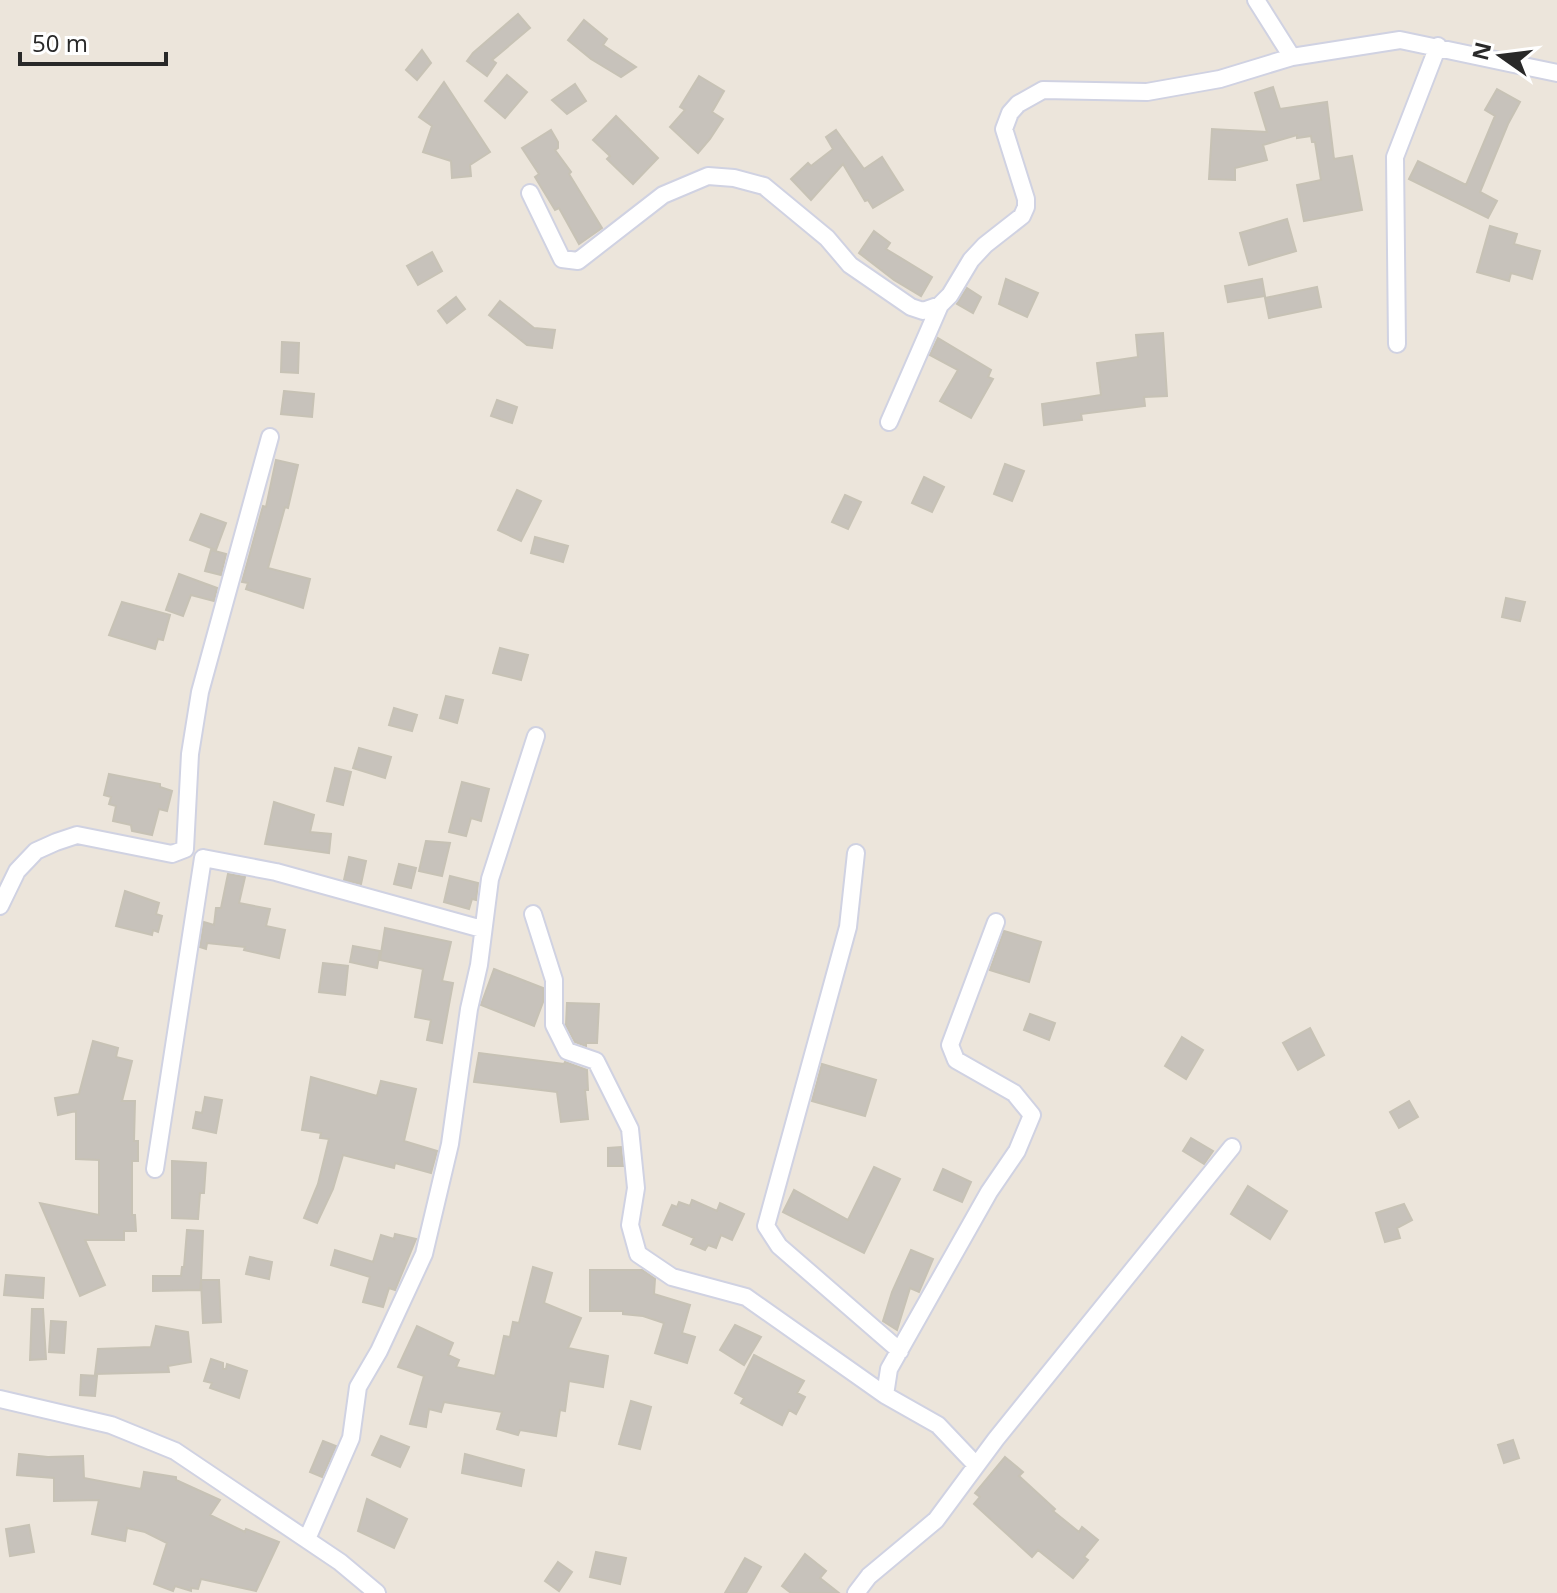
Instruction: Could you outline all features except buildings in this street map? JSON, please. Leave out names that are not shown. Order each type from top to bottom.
[{"type":"street","points":[[1256,0],[1292,57]]},
{"type":"street","points":[[889,422],[940,305],[950,295],[971,260],[1022,216],[1026,207],[1024,189],[1004,129],[1010,113],[1025,98],[1043,90],[1147,92],[1220,79],[1292,57],[1400,40],[1557,73]]},
{"type":"street","points":[[1397,344],[1395,157],[1438,46]]},
{"type":"street","points":[[530,193],[562,259],[578,261],[663,195],[708,176],[734,178],[764,186],[827,238],[850,265],[911,307],[923,311],[940,305]]},
{"type":"street","points":[[0,906],[17,871],[36,851],[77,835],[172,854],[185,849],[190,754],[200,692],[270,437]]},
{"type":"street","points":[[307,1539],[351,1438],[358,1387],[379,1351],[424,1254],[450,1144],[490,879],[536,736]]},
{"type":"street","points":[[856,853],[848,927],[766,1226],[779,1246],[900,1351]]},
{"type":"street","points":[[155,1169],[203,858],[276,872],[482,929]]},
{"type":"street","points":[[533,914],[554,980],[554,1025],[567,1051],[596,1061],[630,1129],[636,1188],[630,1225],[638,1254],[672,1277],[746,1297],[885,1395],[938,1425],[976,1465]]},
{"type":"street","points":[[885,1395],[889,1369],[989,1192],[1017,1151],[1032,1115],[1014,1093],[956,1060],[950,1045],[996,922]]},
{"type":"street","points":[[856,1593],[869,1576],[936,1520],[976,1465],[1232,1147]]},
{"type":"street","points":[[0,1399],[111,1425],[175,1451],[307,1539],[377,1593]]}]
